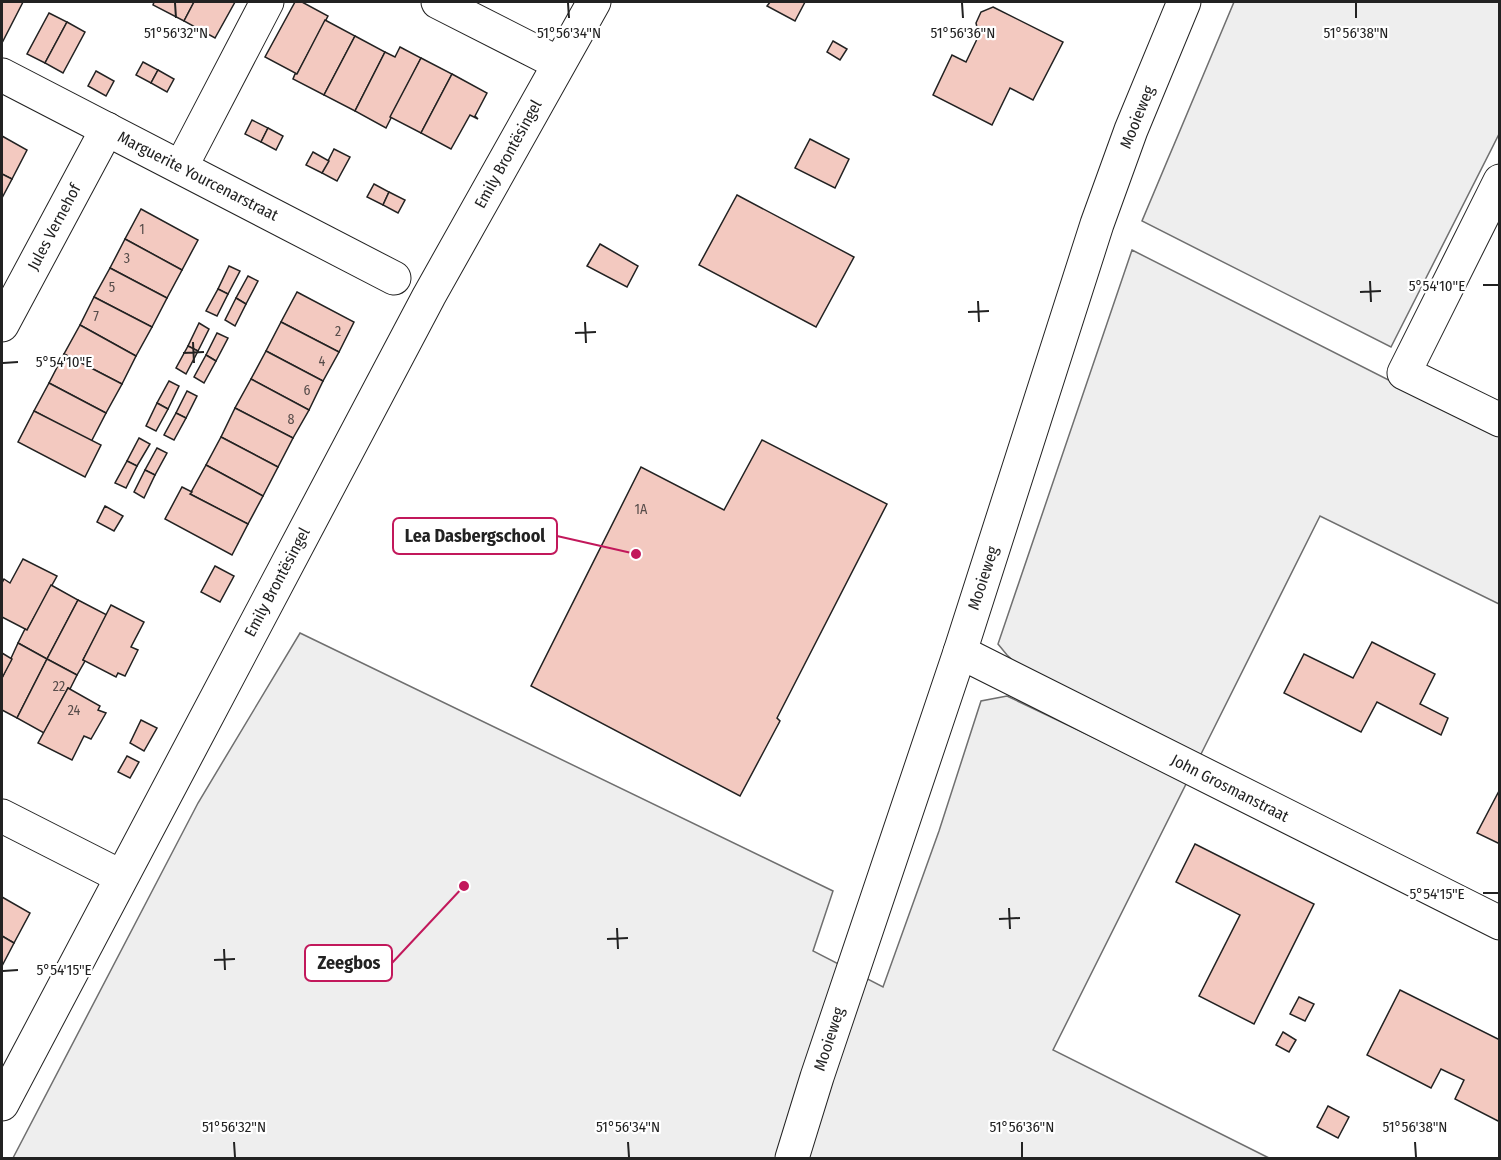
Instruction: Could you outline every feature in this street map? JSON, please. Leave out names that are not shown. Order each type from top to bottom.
[{"type":"street","points":[[181,167],[267,2]]},
{"type":"street","points":[[438,2],[558,63]]},
{"type":"street","name":"Emily Brontësingel","points":[[2,1104],[120,876],[429,296],[594,2]]},
{"type":"street","name":"Mooieweg","points":[[792,1158],[960,652],[1097,224],[1131,130],[1184,2]]},
{"type":"street","name":"Marguerite Yourcenarstraat","points":[[2,75],[394,278]]},
{"type":"street","name":"Jules Vernehof","points":[[2,325],[107,129]]},
{"type":"street","points":[[1500,181],[1404,373],[1500,420]]},
{"type":"street","name":"John Grosmanstraat","points":[[960,652],[1500,923]]},
{"type":"street","points":[[2,816],[120,876]]},
{"type":"shaded area","points":[[1234,2],[1499,2],[1499,134],[1391,347],[1142,221]]},
{"type":"shaded area","points":[[1132,250],[1499,436],[1499,604],[1320,516],[1200,756],[1024,671],[998,644]]},
{"type":"shaded area","points":[[300,633],[833,891],[813,951],[883,987],[939,831],[981,701],[1007,696],[1187,782],[1053,1050],[1269,1158],[13,1158],[198,803]]},
{"type":"building","points":[[2,2],[23,2],[3,41],[2,40]]},
{"type":"building","points":[[154,2],[194,2],[184,21],[153,5]]},
{"type":"building","points":[[194,2],[235,2],[215,38],[184,21]]},
{"type":"building","points":[[295,2],[302,2],[328,16],[297,74],[265,57]]},
{"type":"building","points":[[770,2],[805,2],[795,21],[767,6]]},
{"type":"building","points":[[993,7],[1063,42],[1033,100],[1010,88],[992,125],[933,95],[952,55],[966,62],[979,35],[976,23],[981,12]]},
{"type":"building","points":[[49,13],[67,22],[45,63],[27,54]]},
{"type":"building","points":[[325,20],[355,36],[324,95],[293,79]]},
{"type":"building","points":[[67,22],[85,32],[63,73],[45,63]]},
{"type":"building","points":[[355,36],[385,52],[355,111],[324,95]]},
{"type":"building","points":[[833,41],[847,49],[840,60],[827,52]]},
{"type":"building","points":[[400,47],[421,58],[386,128],[355,111],[385,52],[395,57]]},
{"type":"building","points":[[421,58],[452,74],[421,133],[390,117]]},
{"type":"building","points":[[143,62],[158,70],[151,83],[136,75]]},
{"type":"building","points":[[158,70],[174,79],[167,92],[151,83]]},
{"type":"building","points":[[96,71],[114,81],[106,96],[88,86]]},
{"type":"building","points":[[452,74],[487,93],[475,116],[478,119],[470,115],[451,149],[421,133]]},
{"type":"building","points":[[252,120],[268,128],[261,142],[245,134]]},
{"type":"building","points":[[268,128],[283,136],[276,150],[261,142]]},
{"type":"building","points":[[2,136],[27,150],[12,179],[2,174]]},
{"type":"building","points":[[810,139],[849,159],[835,188],[795,168]]},
{"type":"building","points":[[334,149],[350,157],[337,181],[322,173]]},
{"type":"building","points":[[313,152],[329,161],[322,173],[306,165]]},
{"type":"building","points":[[2,174],[12,179],[2,198]]},
{"type":"building","points":[[374,184],[389,192],[383,205],[367,197]]},
{"type":"building","points":[[389,192],[405,200],[398,213],[383,205]]},
{"type":"building","points":[[737,195],[854,257],[816,327],[699,265]]},
{"type":"building","points":[[141,209],[198,240],[182,270],[125,239]]},
{"type":"building","points":[[125,239],[182,270],[167,298],[110,268]]},
{"type":"building","points":[[600,244],[638,266],[627,287],[587,266]]},
{"type":"building","points":[[229,266],[240,271],[228,294],[218,289]]},
{"type":"building","points":[[110,268],[167,298],[152,327],[94,297]]},
{"type":"building","points":[[248,276],[258,281],[246,304],[236,298]]},
{"type":"building","points":[[218,289],[228,294],[217,316],[206,311]]},
{"type":"building","points":[[297,292],[354,322],[339,352],[281,322]]},
{"type":"building","points":[[94,297],[152,327],[136,356],[80,325]]},
{"type":"building","points":[[236,298],[246,304],[235,326],[225,320]]},
{"type":"building","points":[[281,322],[339,352],[323,381],[266,351]]},
{"type":"building","points":[[199,323],[209,329],[198,351],[188,346]]},
{"type":"building","points":[[80,325],[136,356],[122,384],[64,354]]},
{"type":"building","points":[[217,333],[228,338],[216,361],[206,355]]},
{"type":"building","points":[[188,346],[198,351],[186,374],[176,368]]},
{"type":"building","points":[[266,351],[323,381],[309,410],[251,379]]},
{"type":"building","points":[[64,354],[122,384],[106,413],[49,383]]},
{"type":"building","points":[[206,355],[216,361],[204,383],[194,377]]},
{"type":"building","points":[[251,379],[309,410],[293,438],[235,408]]},
{"type":"building","points":[[169,381],[179,386],[168,409],[157,403]]},
{"type":"building","points":[[49,383],[106,413],[91,442],[34,411]]},
{"type":"building","points":[[187,391],[197,396],[186,418],[176,413]]},
{"type":"building","points":[[157,403],[168,409],[156,431],[146,426]]},
{"type":"building","points":[[235,408],[293,438],[278,467],[221,437]]},
{"type":"building","points":[[34,411],[101,445],[85,477],[18,442]]},
{"type":"building","points":[[176,413],[186,418],[174,440],[164,435]]},
{"type":"building","points":[[221,437],[278,467],[263,496],[206,465]]},
{"type":"building","points":[[139,438],[150,444],[137,466],[127,461]]},
{"type":"building","points":[[762,440],[887,504],[777,718],[780,721],[740,796],[531,686],[641,467],[724,510]]},
{"type":"building","points":[[157,448],[167,453],[155,475],[145,470]]},
{"type":"building","points":[[127,461],[137,466],[126,488],[115,483]]},
{"type":"building","points":[[206,465],[263,496],[248,524],[190,494]]},
{"type":"building","points":[[145,470],[155,475],[144,498],[134,492]]},
{"type":"building","points":[[182,487],[192,492],[190,494],[248,524],[232,555],[165,519]]},
{"type":"building","points":[[105,506],[123,516],[114,531],[97,522]]},
{"type":"building","points":[[23,559],[57,576],[27,630],[2,617],[2,583],[4,579],[10,583]]},
{"type":"building","points":[[215,566],[234,576],[220,602],[201,592]]},
{"type":"building","points":[[51,585],[78,600],[47,659],[18,643]]},
{"type":"building","points":[[78,600],[107,615],[77,675],[47,659]]},
{"type":"building","points":[[111,605],[144,622],[131,647],[138,650],[125,676],[118,673],[116,677],[83,660]]},
{"type":"building","points":[[1372,642],[1435,674],[1420,704],[1448,718],[1441,735],[1377,702],[1361,732],[1284,693],[1304,654],[1353,678]]},
{"type":"building","points":[[18,643],[47,659],[17,718],[2,710],[2,678]]},
{"type":"building","points":[[2,653],[12,659],[2,678]]},
{"type":"building","points":[[47,659],[77,675],[44,733],[17,718]]},
{"type":"building","points":[[68,688],[100,706],[98,710],[106,713],[91,739],[84,736],[72,760],[38,743]]},
{"type":"building","points":[[141,720],[157,728],[144,751],[130,743]]},
{"type":"building","points":[[127,756],[139,762],[130,778],[118,772]]},
{"type":"building","points":[[1500,789],[1500,844],[1477,833]]},
{"type":"building","points":[[1195,844],[1314,904],[1254,1024],[1199,996],[1240,915],[1176,882]]},
{"type":"building","points":[[2,897],[30,913],[14,943],[2,936]]},
{"type":"building","points":[[2,936],[14,943],[2,966]]},
{"type":"building","points":[[1400,990],[1500,1040],[1500,1122],[1455,1099],[1464,1080],[1441,1069],[1431,1088],[1367,1055]]},
{"type":"building","points":[[1299,997],[1314,1004],[1305,1021],[1290,1014]]},
{"type":"building","points":[[1283,1032],[1296,1040],[1289,1052],[1276,1045]]},
{"type":"building","points":[[1328,1106],[1349,1117],[1338,1138],[1317,1127]]},
{"type":"place","name":"Lea Dasbergschool","points":[[636,554]]},
{"type":"place","name":"Zeegbos","points":[[464,886]]}]
